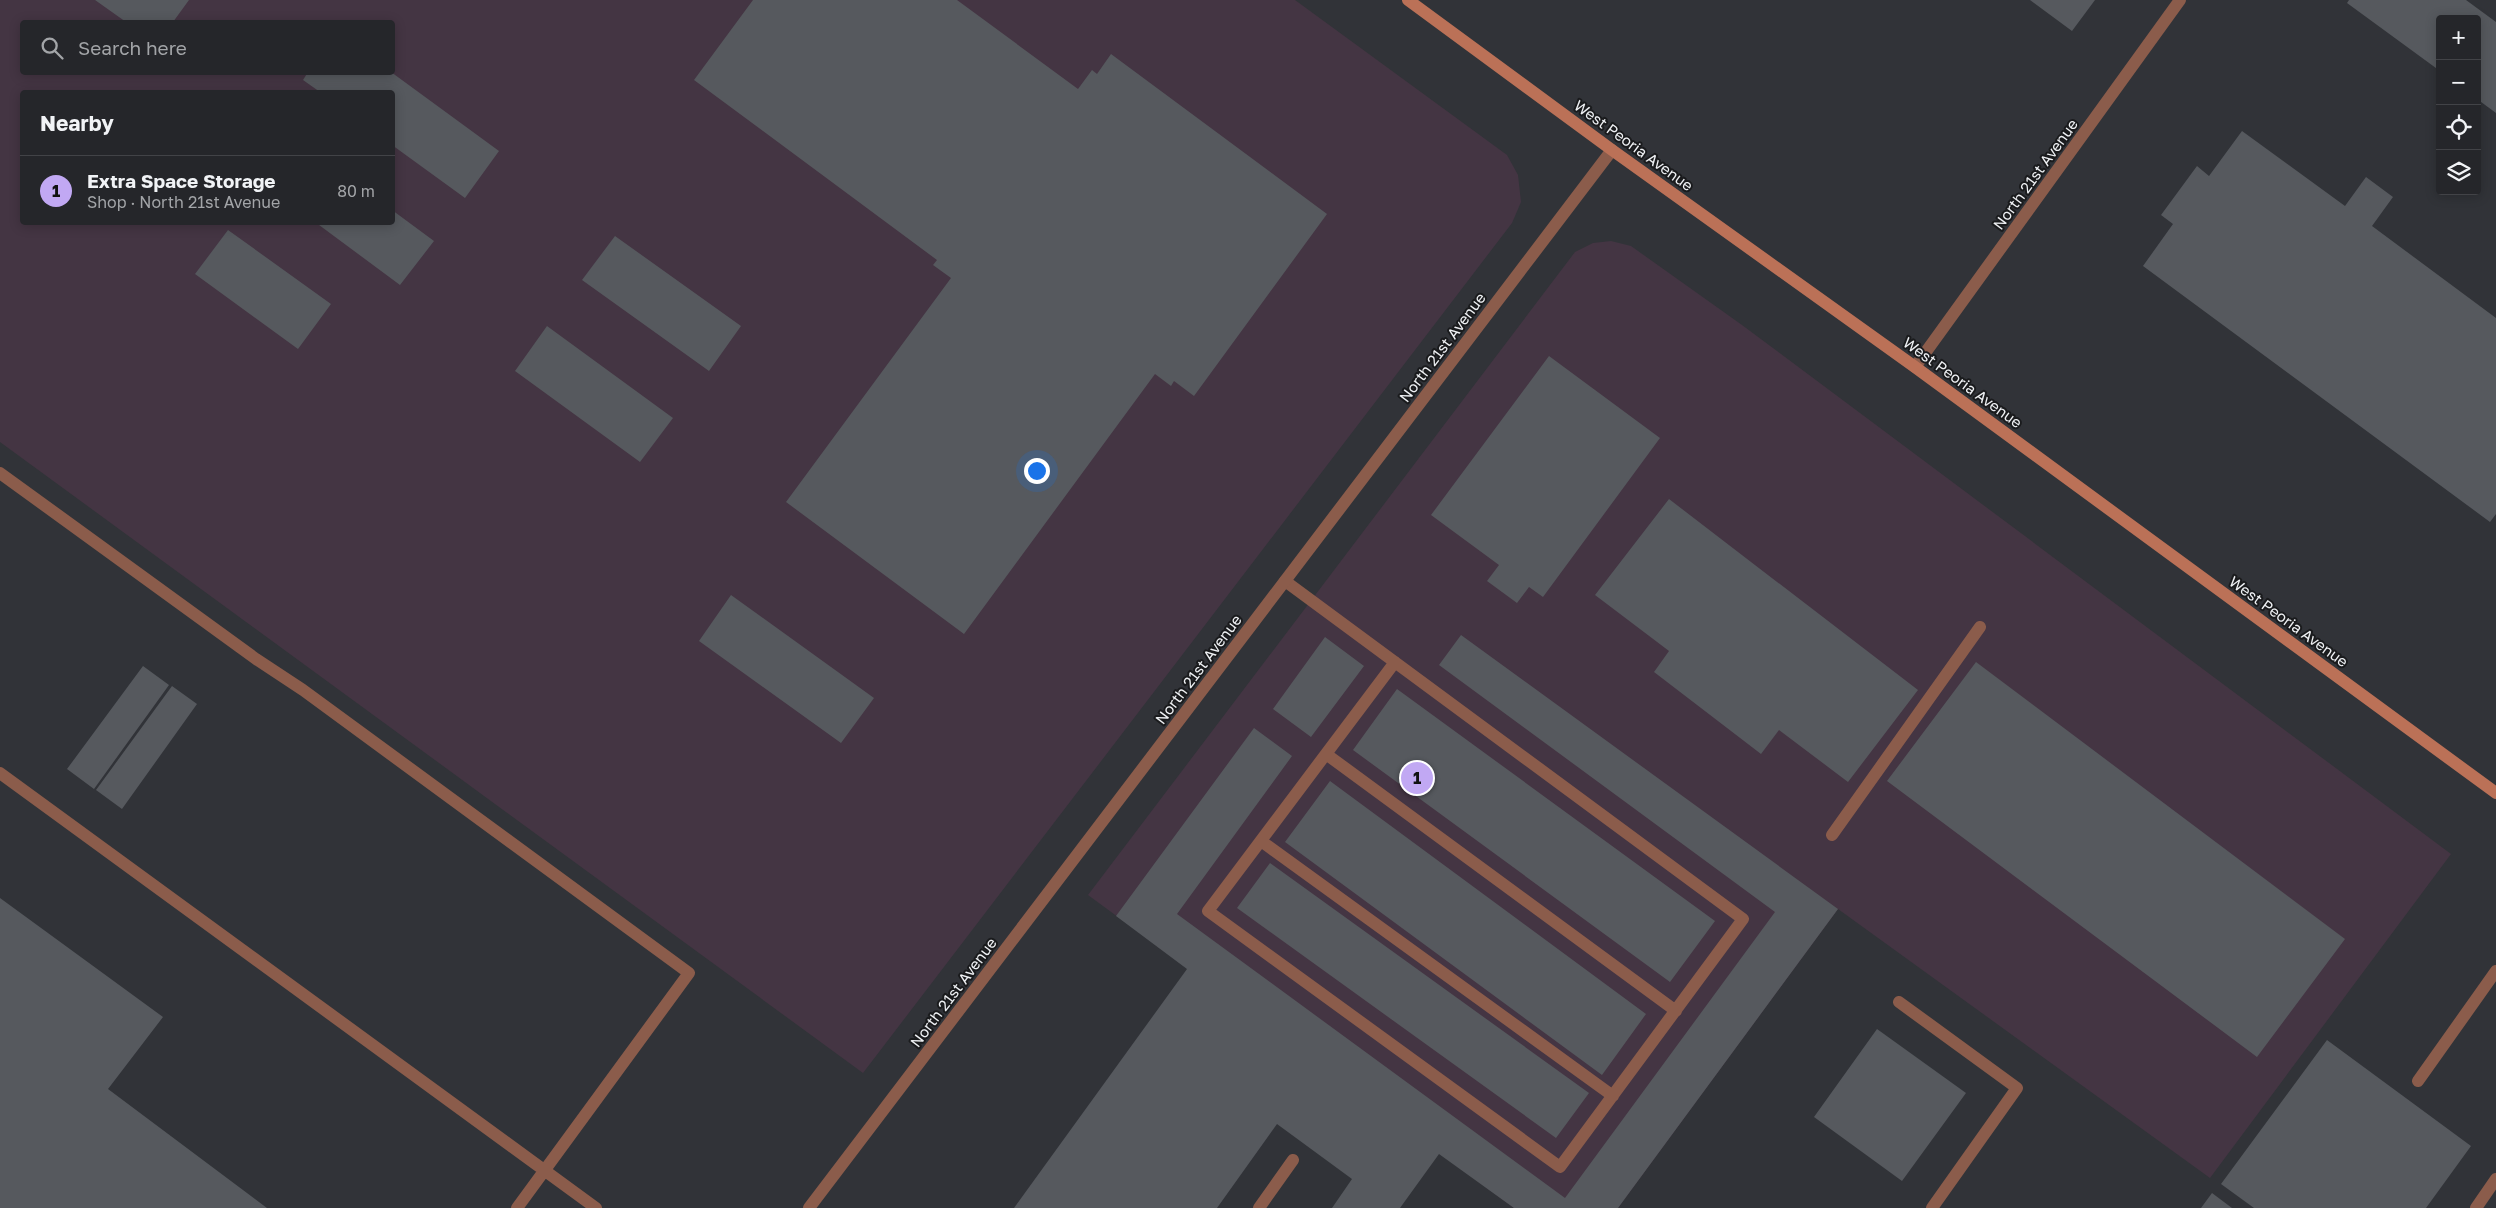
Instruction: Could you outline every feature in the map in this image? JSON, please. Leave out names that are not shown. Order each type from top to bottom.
[{"type":"main road","name":"West Peoria Avenue","points":[[1408,0],[1612,150],[1915,367],[2496,793]]},
{"type":"street","name":"North 21st Avenue","points":[[1915,367],[2180,0]]},
{"type":"street","name":"North 21st Avenue","points":[[813,1207],[1612,150]]},
{"type":"street","points":[[0,473],[256,659],[303,690],[689,972],[517,1208]]},
{"type":"street","points":[[1285,581],[1395,662],[1743,919],[1560,1167],[1208,911],[1395,662]]},
{"type":"street","points":[[1832,835],[1980,627]]},
{"type":"street","points":[[1326,754],[1676,1011]]},
{"type":"street","points":[[0,773],[596,1208]]},
{"type":"street","points":[[1261,841],[1613,1096]]},
{"type":"street","points":[[2418,1081],[2496,971]]},
{"type":"street","points":[[1899,1002],[2017,1088],[1932,1208]]},
{"type":"street","points":[[1259,1208],[1292,1160]]},
{"type":"street","points":[[2476,1208],[2496,1180]]},
{"type":"shaded area","points":[[0,0],[1295,0],[1507,155],[1518,175],[1521,202],[1512,223],[863,1073],[0,442]]},
{"type":"shaded area","points":[[1611,241],[1631,246],[1742,325],[2451,854],[2210,1178],[1838,909],[1618,1208],[1514,1208],[1088,895],[1575,252],[1593,243]]},
{"type":"building","points":[[95,0],[189,0],[174,20],[123,20]]},
{"type":"building","points":[[753,0],[957,0],[1078,89],[1092,70],[1097,74],[1111,54],[1327,214],[1194,396],[1174,381],[1171,386],[1155,374],[964,634],[786,502],[951,278],[933,265],[937,260],[694,80]]},
{"type":"building","points":[[2030,0],[2095,0],[2072,31]]},
{"type":"building","points":[[2349,0],[2466,0],[2496,22],[2496,113],[2481,102],[2481,15],[2436,15],[2436,68],[2347,3]]},
{"type":"building","points":[[306,75],[395,75],[499,151],[465,198],[395,147],[395,90],[317,90],[303,80]]},
{"type":"building","points":[[2242,131],[2345,206],[2366,177],[2393,197],[2372,226],[2496,318],[2496,514],[2490,522],[2143,266],[2173,224],[2161,215],[2197,166],[2209,176]]},
{"type":"building","points":[[395,212],[434,241],[400,285],[319,225],[395,225]]},
{"type":"building","points":[[228,230],[331,304],[298,349],[195,274]]},
{"type":"building","points":[[615,236],[741,326],[709,371],[582,280]]},
{"type":"building","points":[[547,326],[673,418],[640,462],[515,371]]},
{"type":"building","points":[[1549,356],[1660,438],[1543,597],[1529,587],[1517,603],[1487,581],[1499,565],[1431,515]]},
{"type":"building","points":[[1669,499],[1918,690],[1848,782],[1779,730],[1761,754],[1654,672],[1669,651],[1595,595]]},
{"type":"building","points":[[731,595],[874,698],[841,743],[699,641]]},
{"type":"building","points":[[1461,635],[1838,909],[1618,1208],[1514,1208],[1439,1154],[1400,1208],[1332,1208],[1352,1179],[1277,1124],[1217,1208],[1014,1208],[1187,969],[1116,916],[1254,728],[1292,756],[1177,914],[1565,1198],[1775,912],[1439,665]]},
{"type":"building","points":[[1325,637],[1364,666],[1311,737],[1273,709]]},
{"type":"building","points":[[1976,662],[2345,939],[2257,1057],[1887,781]]},
{"type":"building","points":[[143,666],[169,685],[94,789],[67,769]]},
{"type":"building","points":[[172,686],[197,704],[122,809],[96,790]]},
{"type":"building","points":[[1397,689],[1715,921],[1670,982],[1353,750]]},
{"type":"building","points":[[1330,781],[1646,1014],[1602,1075],[1285,842]]},
{"type":"building","points":[[1270,863],[1589,1093],[1556,1138],[1237,908]]},
{"type":"building","points":[[0,898],[163,1017],[108,1089],[267,1208],[0,1208]]},
{"type":"building","points":[[1877,1029],[1966,1093],[1902,1181],[1814,1117]]},
{"type":"building","points":[[2327,1040],[2471,1146],[2426,1208],[2254,1208],[2221,1184]]},
{"type":"building","points":[[2212,1193],[2232,1208],[2201,1208]]},
{"type":"place","name":"Extra Space Storage","points":[[1417,778]]}]
